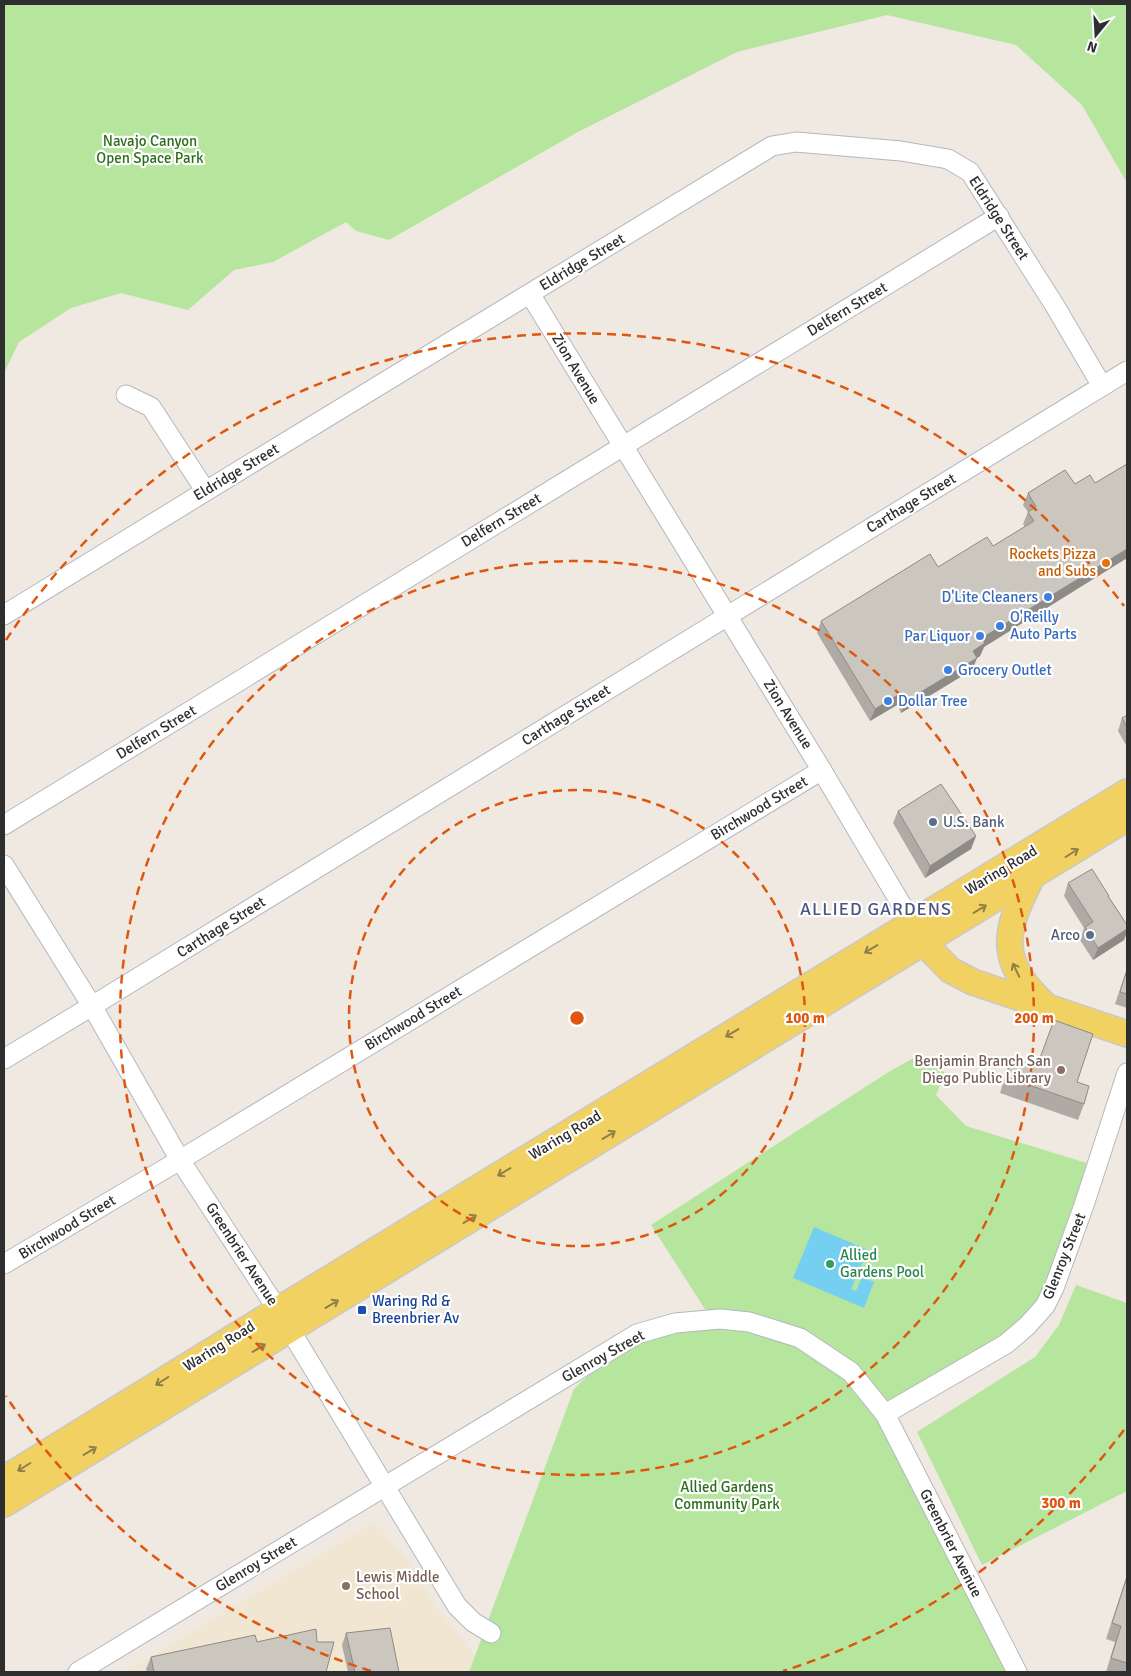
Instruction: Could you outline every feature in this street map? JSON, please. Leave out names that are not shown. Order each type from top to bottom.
[{"type":"main road","name":"Waring Road","points":[[4,1479],[284,1319],[918,933],[1127,792]]},
{"type":"main road","name":"Waring Road","points":[[918,933],[1031,878],[1127,818]]},
{"type":"main road","points":[[1031,878],[1014,915],[1009,937],[1010,956],[1014,968],[1025,985],[1048,1007]]},
{"type":"main road","name":"Zion Avenue","points":[[918,933],[950,970],[973,982],[1127,1034]]},
{"type":"main road","name":"Waring Road","points":[[4,1504],[284,1319]]},
{"type":"street","name":"Eldridge Street","points":[[4,615],[205,490],[772,146],[780,144],[796,142],[933,155],[948,159],[970,172],[999,216],[1102,386]]},
{"type":"street","name":"Delfern Street","points":[[4,825],[999,216]]},
{"type":"street","name":"Zion Avenue","points":[[530,294],[728,615],[918,933]]},
{"type":"street","name":"Carthage Street","points":[[4,1059],[1127,371]]},
{"type":"street","points":[[126,395],[151,407],[205,490]]},
{"type":"street","name":"Birchwood Street","points":[[4,1264],[180,1160],[822,770]]},
{"type":"street","name":"Greenbrier Avenue","points":[[4,865],[92,1006],[180,1160],[284,1319],[457,1606],[473,1622],[491,1633]]},
{"type":"street","name":"Glenroy Street","points":[[78,1672],[637,1334],[674,1323],[720,1319],[749,1322],[800,1338],[851,1372],[885,1414],[1006,1344],[1027,1326],[1045,1306],[1054,1288],[1084,1205],[1127,1073]]},
{"type":"street","name":"Greenbrier Avenue","points":[[885,1414],[1017,1672]]},
{"type":"shaded area","name":"Lewis Middle School","points":[[375,1522],[410,1563],[437,1609],[475,1655],[469,1672],[125,1672]]},
{"type":"green space","name":"Navajo Canyon Open Space Park","points":[[4,4],[1127,4],[1127,183],[1082,105],[1016,45],[887,15],[737,52],[576,133],[389,240],[356,231],[346,222],[273,262],[234,270],[188,310],[121,293],[71,308],[19,342],[4,373]]},
{"type":"green space","name":"Allied Gardens Community Park","points":[[919,1055],[945,1073],[936,1095],[966,1126],[1093,1165],[1040,1310],[886,1414],[1017,1672],[469,1672],[574,1389],[623,1342],[712,1320],[651,1225],[887,1073]]},
{"type":"green space","points":[[1076,1285],[1127,1303],[1127,1491],[982,1565],[917,1432],[1035,1357],[1059,1325]]},
{"type":"water","name":"Allied Gardens Pool","points":[[814,1227],[868,1250],[851,1289],[856,1291],[862,1277],[874,1282],[864,1308],[793,1278]]},
{"type":"building","points":[[1127,464],[1127,549],[982,638],[985,643],[973,651],[977,658],[906,701],[901,693],[875,709],[821,621],[930,554],[938,567],[987,537],[993,546],[1034,521],[1028,512],[1036,507],[1028,493],[1065,470],[1075,484],[1090,475],[1095,483]]},
{"type":"building","points":[[1127,715],[1127,727],[1122,718]]},
{"type":"building","points":[[941,784],[976,836],[930,866],[898,811]]},
{"type":"building","points":[[1092,869],[1127,925],[1127,929],[1098,948],[1085,927],[1093,922],[1068,883]]},
{"type":"building","points":[[1127,970],[1127,994],[1120,992]]},
{"type":"building","points":[[1054,1020],[1093,1034],[1077,1082],[1089,1086],[1084,1104],[1006,1077],[1011,1058],[1037,1066]]},
{"type":"building","points":[[1127,1577],[1127,1663],[1111,1658],[1121,1626],[1112,1623]]},
{"type":"building","points":[[390,1628],[399,1672],[355,1672],[346,1633]]},
{"type":"building","points":[[316,1629],[317,1642],[334,1642],[326,1672],[154,1672],[151,1657],[255,1635],[257,1642]]},
{"type":"place","name":"Rockets Pizza and Subs","points":[[1106,563]]},
{"type":"place","name":"D'Lite Cleaners","points":[[1048,597]]},
{"type":"place","name":"O'Reilly Auto Parts","points":[[1000,626]]},
{"type":"place","name":"Par Liquor","points":[[980,636]]},
{"type":"place","name":"Grocery Outlet","points":[[948,670]]},
{"type":"place","name":"Dollar Tree","points":[[888,701]]},
{"type":"place","name":"U.S. Bank","points":[[933,822]]},
{"type":"place","name":"Arco","points":[[1090,935]]},
{"type":"place","name":"Benjamin Branch San Diego Public Library","points":[[1061,1070]]},
{"type":"place","name":"Allied Gardens Pool","points":[[830,1264]]},
{"type":"place","name":"Waring Rd & Breenbrier Av","points":[[362,1310]]},
{"type":"place","name":"Lewis Middle School","points":[[346,1586]]},
{"type":"district","name":"ALLIED GARDENS","points":[[876,909]]}]
